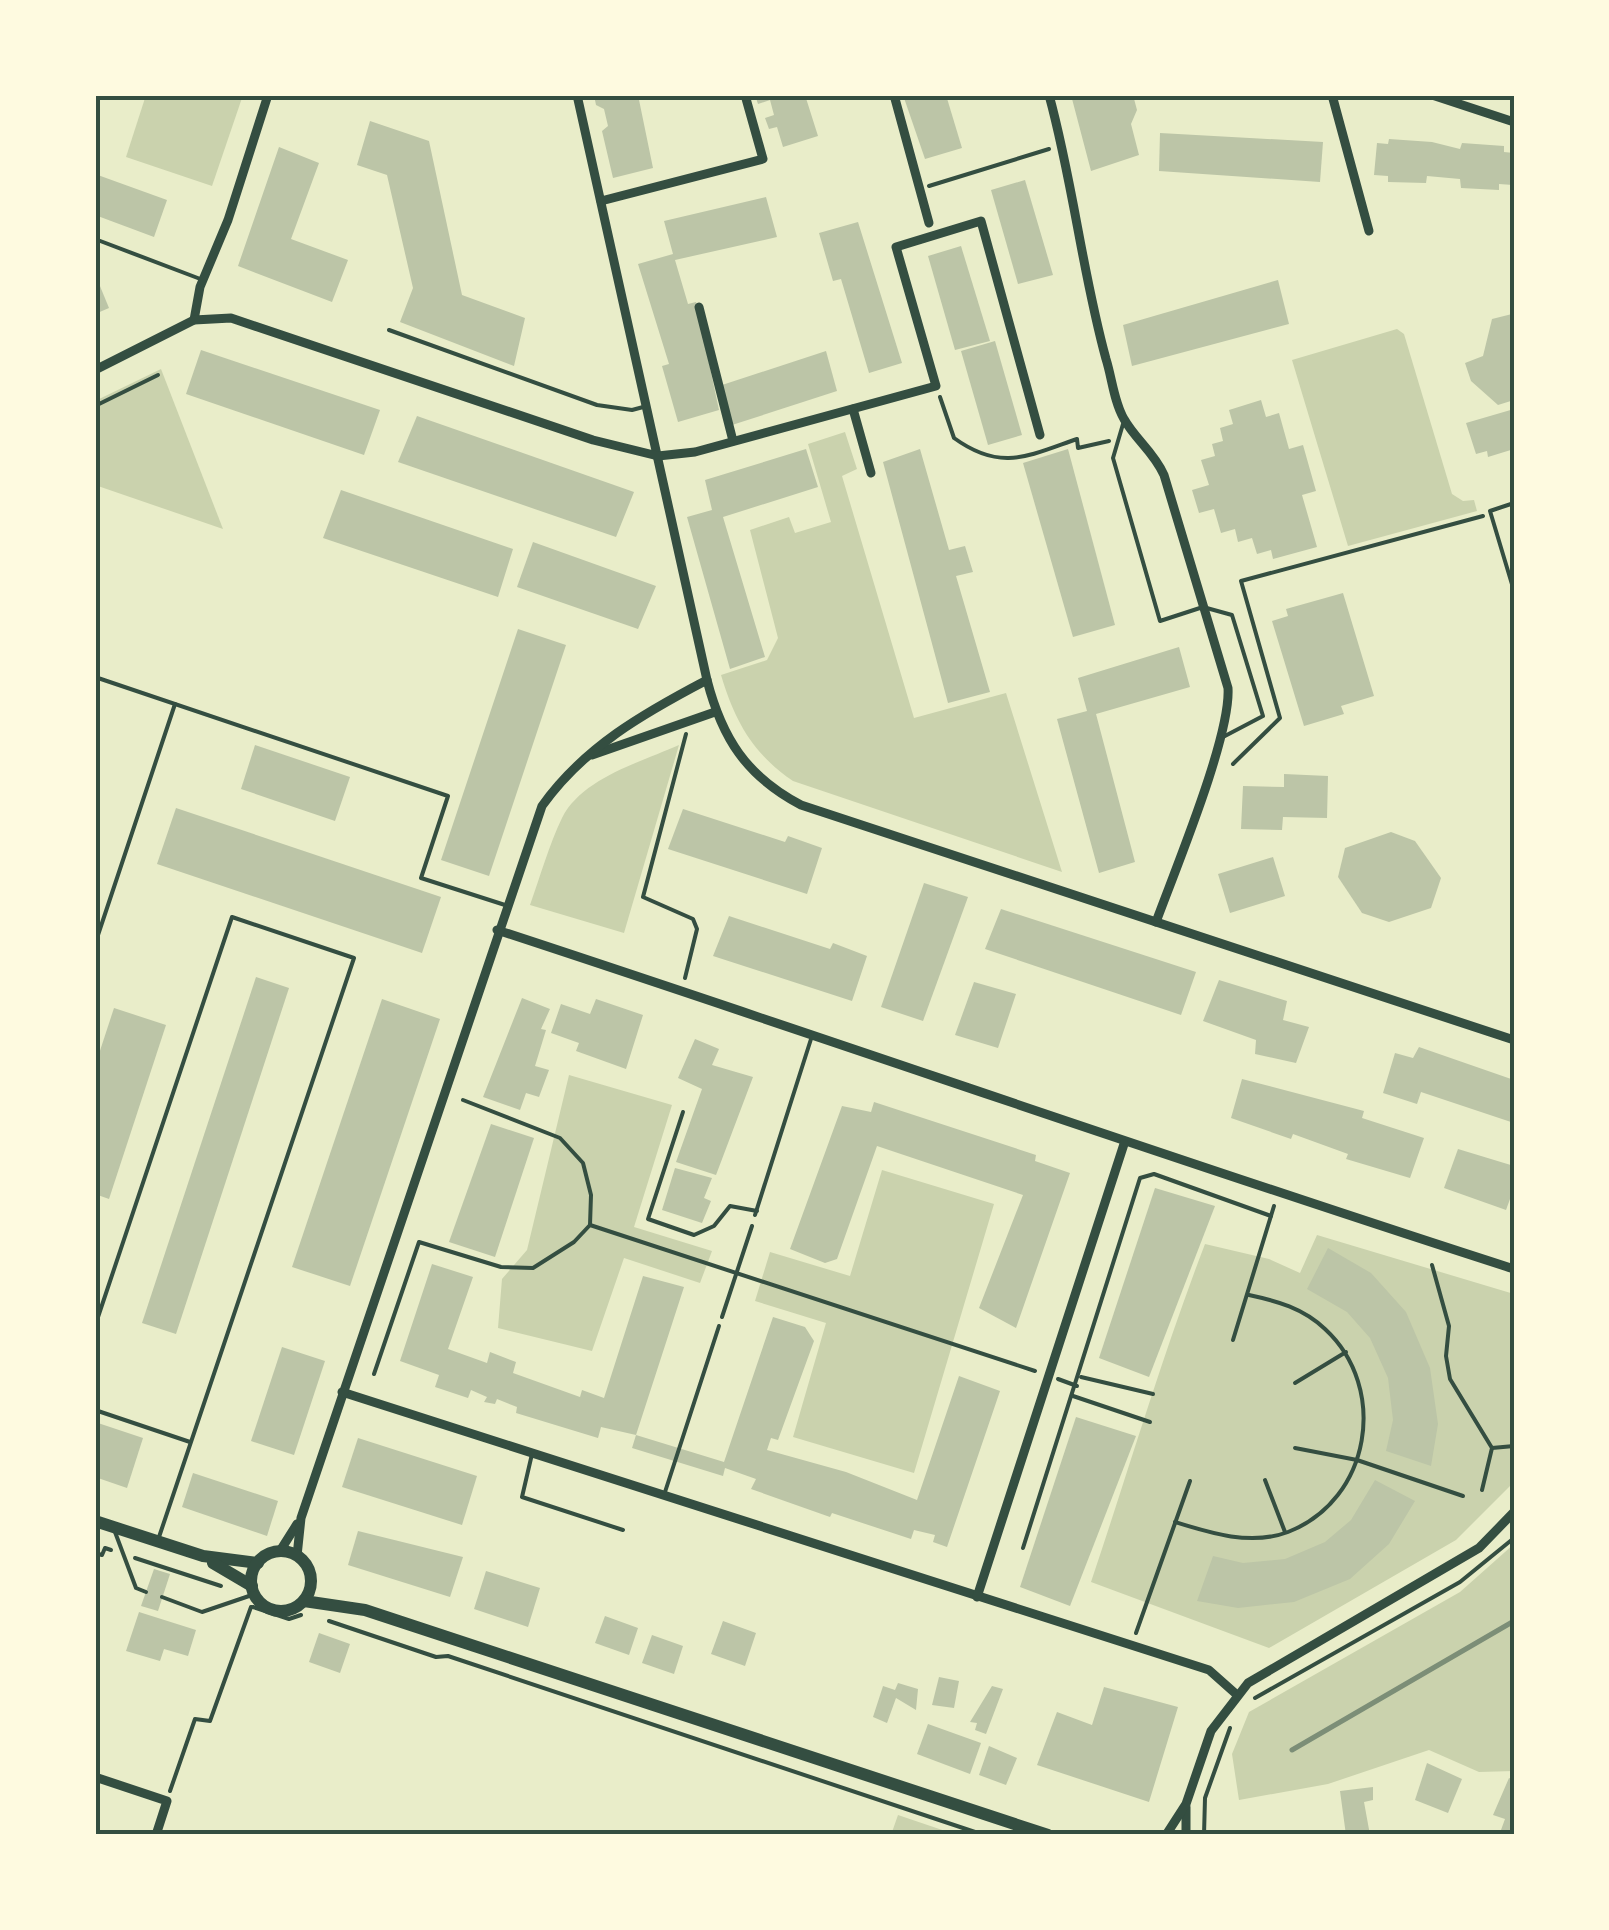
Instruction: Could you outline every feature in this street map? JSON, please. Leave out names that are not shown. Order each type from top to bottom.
[{"type":"main road","points":[[95,1521],[202,1556],[258,1563],[280,1551],[297,1556],[311,1578],[329,1594],[365,1610],[1048,1835]]},
{"type":"main road","points":[[202,1556],[250,1596],[280,1611],[304,1607],[365,1610]]},
{"type":"main road","points":[[250,1596],[258,1563]]},
{"type":"main road","points":[[304,1607],[311,1578]]},
{"type":"street","points":[[194,320],[203,280],[228,220],[268,95]]},
{"type":"street","points":[[577,95],[707,680],[715,712],[738,758],[777,792],[801,805],[1514,1040]]},
{"type":"street","points":[[602,201],[762,159],[745,95]]},
{"type":"street","points":[[894,95],[930,223]]},
{"type":"street","points":[[1049,95],[1063,144],[1091,311],[1124,419],[1160,465],[1228,688],[1229,703],[1219,739],[1156,922]]},
{"type":"street","points":[[1332,95],[1370,232]]},
{"type":"street","points":[[1432,95],[1514,122]]},
{"type":"street","points":[[95,370],[194,320],[230,318],[594,440],[658,456],[733,441],[936,386],[896,247],[982,222],[1040,435]]},
{"type":"street","points":[[700,307],[733,441]]},
{"type":"street","points":[[852,409],[871,473]]},
{"type":"street","points":[[297,1556],[301,1518],[342,1392],[505,905],[542,806],[581,760],[618,731],[707,680]]},
{"type":"street","points":[[581,760],[715,712]]},
{"type":"street","points":[[497,930],[813,1034],[1124,1144],[1514,1270]]},
{"type":"street","points":[[977,1597],[1124,1144]]},
{"type":"street","points":[[342,1392],[1209,1670],[1236,1694]]},
{"type":"street","points":[[1166,1835],[1186,1804],[1210,1732],[1236,1694],[1263,1672],[1478,1548],[1514,1512]]},
{"type":"street","points":[[280,1551],[301,1518]]},
{"type":"street","points":[[95,1777],[167,1801],[156,1835]]},
{"type":"street","points":[[1186,1804],[1186,1835]]},
{"type":"lane","points":[[95,239],[203,280]]},
{"type":"lane","points":[[389,330],[597,405],[632,410],[646,406]]},
{"type":"lane","points":[[1124,419],[1113,458],[1160,620],[1203,607],[1232,614],[1263,716],[1219,739]]},
{"type":"lane","points":[[1514,504],[1490,510],[1514,592]]},
{"type":"lane","points":[[95,677],[448,796],[422,878],[505,905]]},
{"type":"lane","points":[[95,944],[176,704]]},
{"type":"lane","points":[[95,1326],[232,918],[354,958],[158,1542]]},
{"type":"lane","points":[[683,1112],[648,1219],[694,1235],[714,1226],[730,1206],[756,1213],[813,1034]]},
{"type":"lane","points":[[663,1496],[719,1326]]},
{"type":"lane","points":[[95,1410],[190,1442]]},
{"type":"lane","points":[[532,1454],[522,1497],[624,1530]]},
{"type":"lane","points":[[113,1527],[136,1588],[146,1592]]},
{"type":"lane","points":[[162,1597],[202,1612],[250,1596]]},
{"type":"path","points":[[920,189],[1063,144]]},
{"type":"path","points":[[95,406],[158,376]]},
{"type":"path","points":[[936,386],[954,438],[998,460],[1017,459],[1077,440],[1078,448],[1118,438]]},
{"type":"path","points":[[1234,764],[1280,718],[1241,581],[1483,516]]},
{"type":"path","points":[[683,991],[697,929],[693,919],[643,897],[690,720]]},
{"type":"path","points":[[374,1374],[418,1242],[501,1267],[533,1268],[574,1242],[590,1226],[592,1194],[583,1162],[560,1138],[463,1100]]},
{"type":"path","points":[[1024,1548],[1140,1178],[1154,1174],[1271,1216]]},
{"type":"path","points":[[1234,1340],[1278,1193]]},
{"type":"path","points":[[719,1326],[756,1213]]},
{"type":"path","points":[[590,1226],[1077,1386]]},
{"type":"path","points":[[1432,1265],[1450,1326],[1446,1356],[1450,1379],[1492,1448],[1482,1490]]},
{"type":"path","points":[[1175,1522],[1247,1539],[1286,1534],[1315,1518],[1342,1494],[1357,1460],[1365,1428],[1365,1398],[1346,1352],[1324,1327],[1288,1304],[1249,1295]]},
{"type":"path","points":[[1295,1383],[1346,1352]]},
{"type":"path","points":[[1081,1376],[1153,1394]]},
{"type":"path","points":[[1074,1396],[1150,1422]]},
{"type":"path","points":[[1492,1448],[1514,1446]]},
{"type":"path","points":[[1294,1448],[1357,1460],[1463,1496]]},
{"type":"path","points":[[1265,1480],[1286,1534]]},
{"type":"path","points":[[1136,1633],[1190,1481]]},
{"type":"path","points":[[1244,1710],[1256,1698],[1460,1582],[1514,1538]]},
{"type":"path","points":[[95,1553],[102,1556],[105,1548],[250,1596],[289,1619],[304,1607]]},
{"type":"path","points":[[167,1801],[195,1719],[210,1721],[250,1596]]},
{"type":"path","points":[[324,1620],[436,1657],[448,1656],[984,1835]]},
{"type":"path","points":[[1204,1835],[1205,1798],[1233,1722]]},
{"type":"green space","points":[[146,95],[243,95],[212,186],[126,157]]},
{"type":"green space","points":[[1397,329],[1404,334],[1452,494],[1463,501],[1474,500],[1477,511],[1348,546],[1292,360]]},
{"type":"green space","points":[[161,369],[223,529],[95,485],[95,401]]},
{"type":"green space","points":[[845,432],[857,469],[842,476],[914,718],[1006,693],[1062,872],[793,781],[756,747],[732,707],[721,675],[767,660],[778,638],[750,530],[789,517],[795,533],[831,522],[808,444]]},
{"type":"green space","points":[[679,745],[624,933],[530,905],[553,839],[571,804],[614,773]]},
{"type":"green space","points":[[569,1075],[672,1105],[634,1227],[712,1251],[700,1283],[624,1258],[592,1351],[498,1328],[502,1279],[527,1250]]},
{"type":"green space","points":[[882,1170],[994,1204],[914,1473],[793,1437],[826,1323],[755,1301],[770,1252],[850,1276]]},
{"type":"green space","points":[[1317,1235],[1514,1294],[1514,1482],[1456,1540],[1269,1648],[1091,1582],[1205,1244],[1269,1259],[1300,1273]]},
{"type":"green space","points":[[1514,1544],[1514,1771],[1479,1772],[1429,1750],[1328,1784],[1239,1800],[1232,1754],[1249,1712],[1460,1592]]},
{"type":"green space","points":[[898,1815],[957,1835],[891,1835]]},
{"type":"building","points":[[594,95],[638,95],[653,168],[613,178],[602,131],[608,126],[604,109],[596,105]]},
{"type":"building","points":[[805,95],[818,136],[783,147],[777,127],[769,129],[765,118],[774,115],[770,100],[758,104],[756,98]]},
{"type":"building","points":[[903,95],[946,95],[962,148],[925,159]]},
{"type":"building","points":[[1071,95],[1133,95],[1137,110],[1131,124],[1139,155],[1091,171]]},
{"type":"building","points":[[370,121],[429,141],[462,295],[525,318],[514,366],[400,322],[413,288],[387,175],[357,165]]},
{"type":"building","points":[[1160,133],[1323,142],[1320,182],[1159,171]]},
{"type":"building","points":[[1389,139],[1432,142],[1460,149],[1462,143],[1504,146],[1504,152],[1514,153],[1513,185],[1499,184],[1499,190],[1461,188],[1460,179],[1427,176],[1426,183],[1388,182],[1388,176],[1374,175],[1377,143],[1388,144]]},
{"type":"building","points":[[279,147],[319,163],[291,239],[348,260],[332,302],[238,266]]},
{"type":"building","points":[[95,174],[167,200],[154,237],[95,215]]},
{"type":"building","points":[[1025,180],[1053,275],[1018,284],[991,190]]},
{"type":"building","points":[[766,197],[777,237],[675,260],[688,304],[696,302],[719,410],[678,422],[662,366],[669,364],[638,264],[673,254],[664,221]]},
{"type":"building","points":[[858,222],[902,363],[869,373],[841,279],[833,281],[819,233]]},
{"type":"building","points":[[961,246],[990,341],[955,350],[928,256]]},
{"type":"building","points":[[95,274],[109,308],[95,314]]},
{"type":"building","points":[[1278,280],[1289,324],[1132,366],[1123,325]]},
{"type":"building","points":[[1512,314],[1514,400],[1498,405],[1471,381],[1465,363],[1483,356],[1492,319]]},
{"type":"building","points":[[995,341],[1022,435],[988,445],[961,351]]},
{"type":"building","points":[[201,350],[380,410],[364,455],[186,394]]},
{"type":"building","points":[[826,351],[837,391],[732,425],[722,385]]},
{"type":"building","points":[[1261,400],[1266,417],[1279,413],[1289,449],[1303,445],[1316,491],[1302,495],[1317,547],[1273,559],[1271,550],[1257,554],[1252,538],[1238,542],[1235,529],[1221,533],[1214,509],[1199,513],[1192,490],[1209,485],[1201,460],[1215,456],[1212,444],[1223,441],[1220,428],[1233,424],[1229,410]]},
{"type":"building","points":[[1514,409],[1514,449],[1488,457],[1487,451],[1476,454],[1466,423]]},
{"type":"building","points":[[417,416],[634,492],[616,537],[398,462]]},
{"type":"building","points":[[806,449],[818,487],[723,517],[765,657],[730,669],[687,517],[712,510],[705,480]]},
{"type":"building","points":[[920,449],[949,550],[965,546],[973,572],[956,576],[990,692],[948,703],[883,462]]},
{"type":"building","points":[[1068,449],[1115,625],[1073,637],[1023,463]]},
{"type":"building","points":[[341,490],[513,549],[498,597],[323,538]]},
{"type":"building","points":[[533,542],[656,586],[638,629],[517,587]]},
{"type":"building","points":[[1343,593],[1374,696],[1341,706],[1344,714],[1304,726],[1272,621],[1288,616],[1286,609]]},
{"type":"building","points":[[518,629],[566,645],[489,876],[441,860]]},
{"type":"building","points":[[1179,647],[1190,687],[1096,714],[1135,862],[1099,873],[1057,719],[1087,711],[1078,678]]},
{"type":"building","points":[[255,745],[350,777],[335,821],[241,789]]},
{"type":"building","points":[[1284,774],[1328,776],[1327,818],[1283,817],[1282,830],[1241,829],[1243,786],[1284,787]]},
{"type":"building","points":[[176,808],[441,897],[422,953],[157,864]]},
{"type":"building","points":[[683,809],[785,842],[788,836],[822,848],[807,894],[668,849]]},
{"type":"building","points":[[1391,832],[1415,841],[1441,878],[1431,908],[1389,922],[1362,913],[1338,877],[1345,848]]},
{"type":"building","points":[[1273,857],[1285,896],[1230,913],[1218,874]]},
{"type":"building","points":[[924,883],[968,897],[923,1021],[881,1007]]},
{"type":"building","points":[[1001,909],[1196,972],[1181,1015],[985,949]]},
{"type":"building","points":[[729,916],[830,949],[833,943],[867,956],[852,1001],[713,956]]},
{"type":"building","points":[[256,977],[289,988],[176,1334],[142,1323]]},
{"type":"building","points":[[1219,980],[1287,1001],[1283,1020],[1309,1027],[1296,1063],[1255,1054],[1256,1040],[1203,1021]]},
{"type":"building","points":[[974,982],[1016,994],[998,1048],[955,1035]]},
{"type":"building","points":[[522,998],[550,1009],[541,1029],[546,1030],[535,1066],[549,1070],[539,1097],[526,1093],[520,1110],[483,1097]]},
{"type":"building","points":[[382,999],[440,1019],[350,1286],[292,1267]]},
{"type":"building","points":[[596,999],[643,1015],[626,1069],[576,1051],[579,1043],[551,1033],[561,1004],[590,1014]]},
{"type":"building","points":[[114,1008],[166,1025],[109,1199],[95,1194],[95,1066]]},
{"type":"building","points":[[695,1039],[719,1049],[712,1065],[753,1077],[716,1175],[676,1162],[702,1089],[678,1078]]},
{"type":"building","points":[[1419,1047],[1514,1080],[1514,1123],[1421,1092],[1417,1104],[1383,1093],[1395,1053],[1413,1058]]},
{"type":"building","points":[[1242,1079],[1364,1111],[1362,1118],[1424,1138],[1410,1178],[1346,1159],[1348,1154],[1293,1134],[1291,1139],[1231,1118]]},
{"type":"building","points":[[874,1102],[1036,1155],[1035,1161],[1070,1173],[1016,1328],[979,1308],[1023,1195],[877,1146],[837,1259],[825,1263],[790,1249],[842,1106],[871,1112]]},
{"type":"building","points":[[491,1124],[534,1138],[495,1257],[449,1242]]},
{"type":"building","points":[[1458,1149],[1514,1166],[1514,1188],[1506,1210],[1444,1188]]},
{"type":"building","points":[[675,1168],[712,1178],[704,1198],[711,1201],[702,1223],[662,1210]]},
{"type":"building","points":[[1155,1188],[1215,1206],[1149,1377],[1099,1358]]},
{"type":"building","points":[[1328,1248],[1371,1273],[1406,1312],[1430,1368],[1438,1424],[1431,1466],[1386,1451],[1393,1420],[1388,1378],[1370,1338],[1347,1312],[1307,1289]]},
{"type":"building","points":[[432,1264],[473,1277],[448,1349],[487,1363],[490,1352],[516,1362],[513,1373],[580,1397],[582,1390],[604,1398],[643,1276],[684,1287],[636,1435],[601,1427],[598,1438],[516,1413],[517,1407],[497,1399],[495,1404],[484,1402],[487,1397],[471,1390],[468,1398],[435,1387],[439,1375],[400,1361]]},
{"type":"building","points":[[773,1317],[805,1327],[814,1341],[778,1440],[771,1438],[767,1450],[846,1472],[917,1500],[959,1376],[1000,1391],[947,1547],[933,1542],[935,1535],[914,1530],[911,1539],[832,1513],[830,1517],[751,1489],[756,1479],[725,1468],[723,1476],[632,1448],[636,1435],[724,1462]]},
{"type":"building","points":[[282,1347],[325,1361],[294,1455],[251,1441]]},
{"type":"building","points":[[1076,1417],[1136,1436],[1070,1606],[1020,1587]]},
{"type":"building","points":[[95,1422],[143,1438],[127,1488],[95,1477]]},
{"type":"building","points":[[358,1438],[477,1476],[462,1525],[342,1487]]},
{"type":"building","points":[[193,1473],[278,1501],[267,1536],[182,1507]]},
{"type":"building","points":[[1375,1480],[1415,1501],[1389,1544],[1350,1579],[1294,1602],[1238,1608],[1197,1601],[1213,1556],[1243,1563],[1285,1559],[1325,1542],[1351,1520]]},
{"type":"building","points":[[358,1531],[463,1557],[450,1597],[348,1565]]},
{"type":"building","points":[[154,1569],[170,1574],[158,1611],[141,1606]]},
{"type":"building","points":[[486,1571],[540,1588],[528,1627],[474,1609]]},
{"type":"building","points":[[139,1612],[196,1630],[188,1656],[164,1649],[160,1661],[126,1651]]},
{"type":"building","points":[[605,1616],[638,1628],[629,1655],[595,1643]]},
{"type":"building","points":[[723,1621],[756,1633],[745,1666],[711,1654]]},
{"type":"building","points":[[319,1633],[350,1644],[340,1673],[309,1662]]},
{"type":"building","points":[[652,1635],[683,1646],[674,1674],[642,1663]]},
{"type":"building","points":[[939,1677],[959,1681],[954,1708],[932,1705]]},
{"type":"building","points":[[898,1683],[918,1689],[916,1710],[896,1698],[887,1723],[873,1717],[883,1686],[895,1690]]},
{"type":"building","points":[[992,1686],[1003,1689],[986,1734],[975,1730],[977,1723],[970,1722]]},
{"type":"building","points":[[1104,1687],[1178,1707],[1149,1802],[1037,1765],[1057,1712],[1092,1725]]},
{"type":"building","points":[[928,1724],[981,1743],[970,1774],[917,1754]]},
{"type":"building","points":[[989,1746],[1017,1758],[1006,1785],[979,1775]]},
{"type":"building","points":[[1427,1763],[1462,1779],[1448,1813],[1415,1800]]},
{"type":"building","points":[[1509,1778],[1514,1780],[1514,1835],[1501,1830],[1505,1819],[1493,1815]]},
{"type":"building","points":[[1373,1787],[1373,1800],[1364,1802],[1370,1835],[1346,1835],[1340,1791]]},
{"type":"railway","points":[[1292,1750],[1514,1621]]}]
